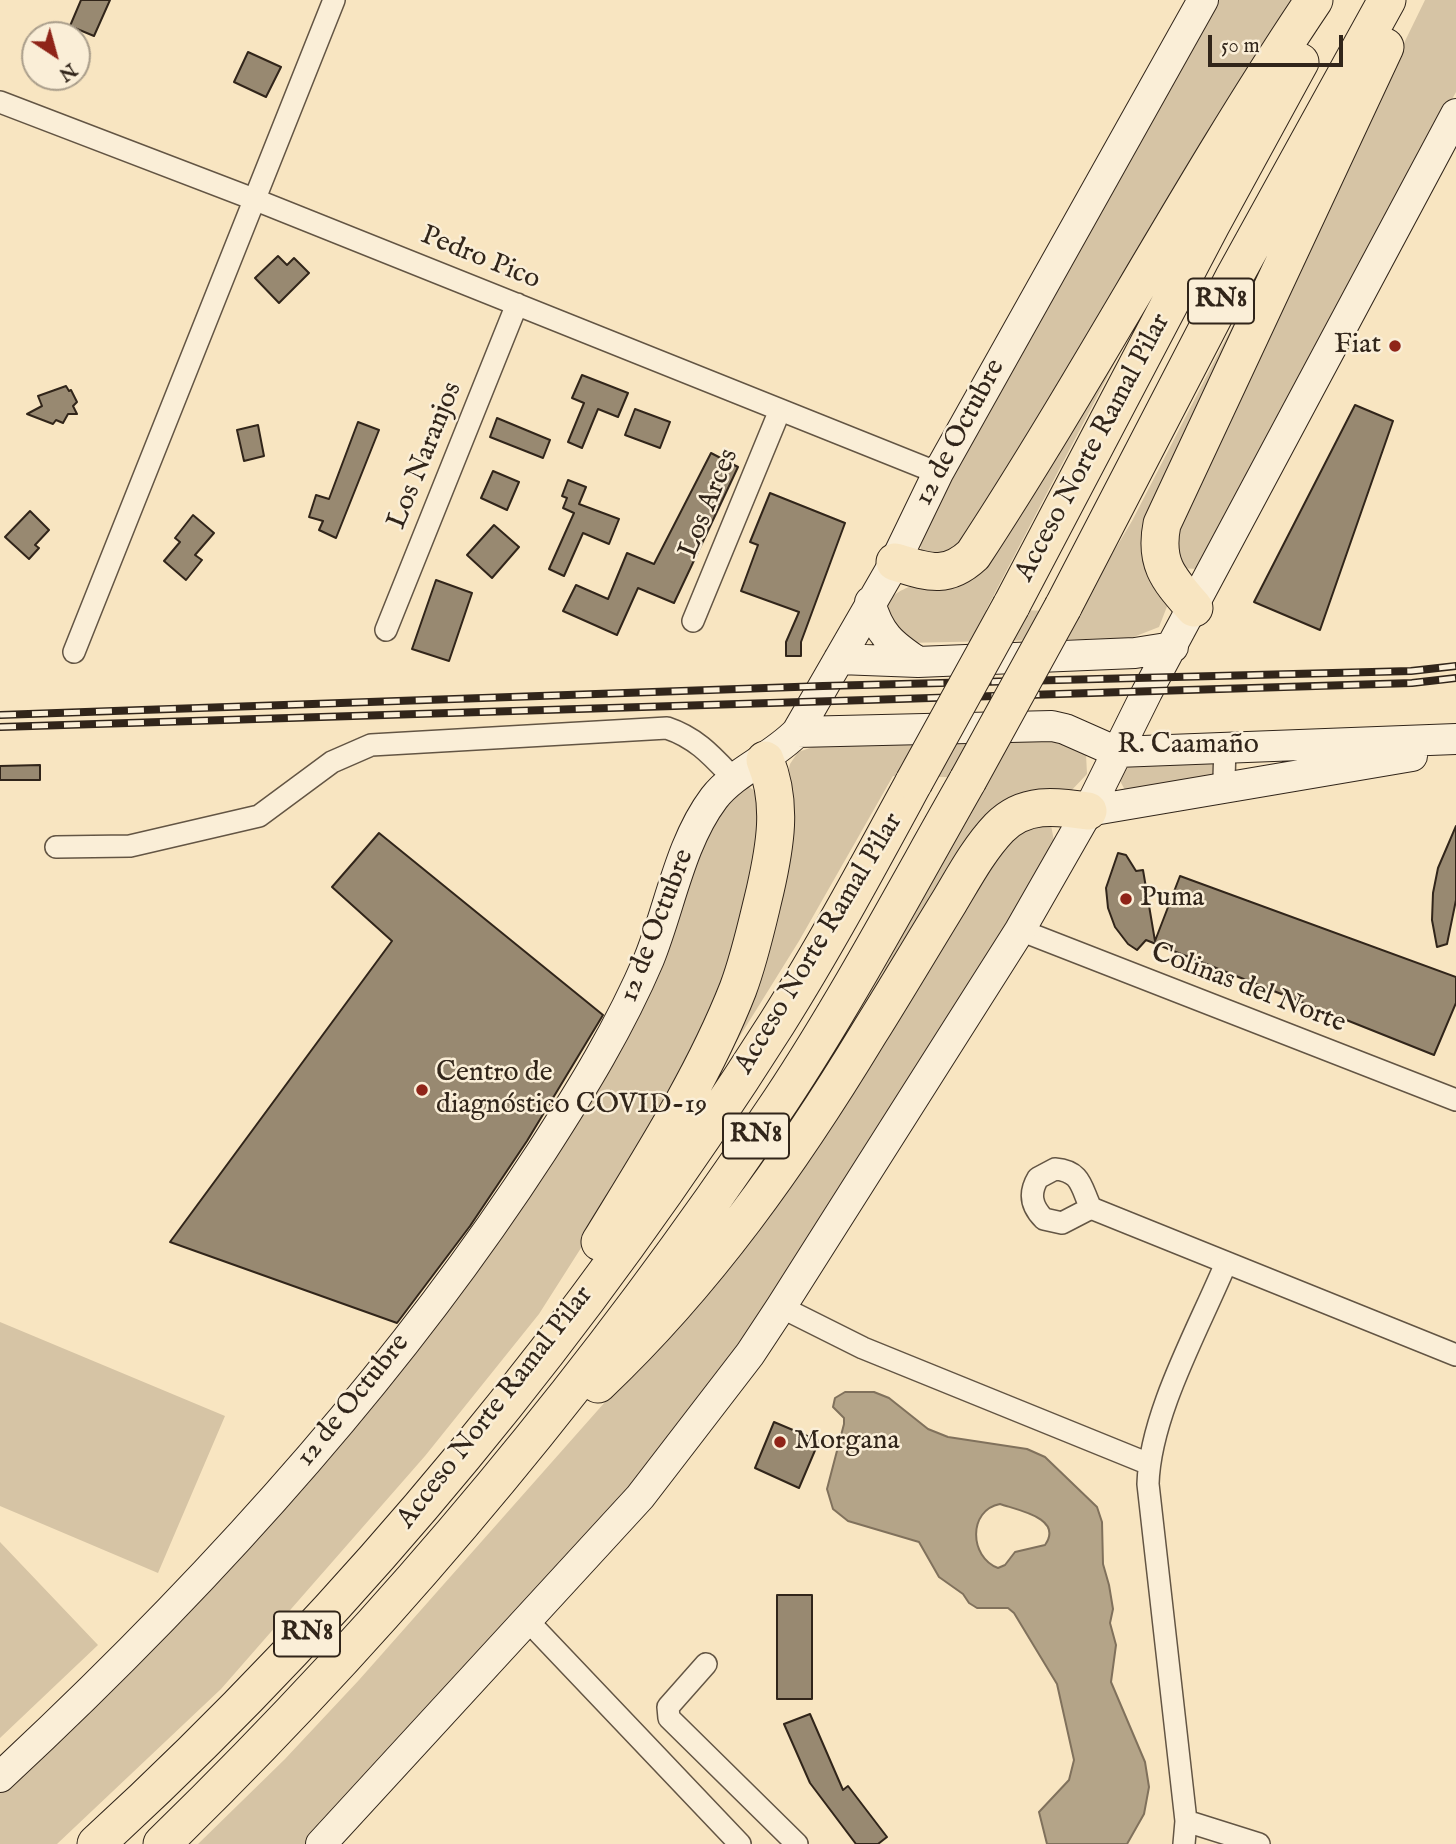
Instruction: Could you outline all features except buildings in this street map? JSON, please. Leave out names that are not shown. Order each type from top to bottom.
[{"type":"highway","points":[[895,562],[923,570],[946,572],[960,566],[974,555],[1073,400],[1188,197],[1314,0]]},
{"type":"highway","name":"Acceso Norte Ramal Pilar","points":[[96,1844],[233,1712],[326,1614],[502,1408],[708,1129],[778,1022],[914,782],[1011,606],[1211,225],[1335,0]]},
{"type":"highway","name":"Acceso Norte Ramal Pilar","points":[[162,1844],[336,1668],[509,1469],[678,1248],[782,1099],[968,780],[1063,607],[1233,279],[1387,0]]},
{"type":"highway","points":[[1194,608],[1164,571],[1159,553],[1162,524],[1407,0]]},
{"type":"highway","points":[[502,1408],[656,1149],[716,1039],[739,986],[755,932],[776,830],[774,782],[765,760]]},
{"type":"highway","points":[[509,1469],[638,1347],[694,1284],[741,1225],[857,1053],[965,875],[1000,826],[1013,817],[1039,807],[1054,806],[1088,811]]},
{"type":"street","points":[[74,652],[334,0]]},
{"type":"street","name":"12 de Octubre","points":[[0,1777],[119,1661],[246,1528],[312,1454],[421,1320],[528,1173],[589,1078],[631,1002],[694,832],[714,798],[734,779],[765,760],[797,732],[895,562],[937,472],[1203,0]]},
{"type":"street","name":"Pedro Pico","points":[[0,102],[256,200],[937,472]]},
{"type":"street","points":[[321,1844],[640,1497],[741,1365],[781,1307],[1020,930],[1088,811],[1456,114]]},
{"type":"street","name":"Los Naranjos","points":[[386,629],[517,304]]},
{"type":"street","name":"Los Arces","points":[[693,621],[780,410]]},
{"type":"street","points":[[870,602],[876,624],[886,637],[918,662]]},
{"type":"street","points":[[839,659],[918,662],[1135,653],[1173,647]]},
{"type":"street","name":"R. Caamaño","points":[[797,732],[1052,726],[1117,752],[1456,739]]},
{"type":"street","points":[[56,847],[131,846],[259,816],[332,762],[371,745],[667,728],[685,734],[704,746],[734,779]]},
{"type":"street","points":[[1261,747],[1268,761],[1270,782]]},
{"type":"street","name":"R. Caamaño","points":[[1088,811],[1227,790],[1456,747]]},
{"type":"street","points":[[1225,748],[1223,765],[1227,790]]},
{"type":"street","name":"Colinas del Norte","points":[[1020,930],[1454,1092]]},
{"type":"street","points":[[1091,1208],[1456,1355]]},
{"type":"street","points":[[1184,1844],[1186,1821],[1148,1484],[1149,1464],[1164,1409],[1226,1263]]},
{"type":"street","points":[[781,1307],[863,1348],[1149,1464]]},
{"type":"street","points":[[527,1620],[740,1844]]},
{"type":"street","points":[[706,1664],[667,1707],[668,1718],[797,1844]]},
{"type":"street","points":[[1186,1821],[1259,1844]]},
{"type":"shaded area","points":[[1214,0],[1298,0],[960,558],[921,551],[919,534]]},
{"type":"shaded area","points":[[1425,0],[1456,0],[1456,92],[1197,569],[1180,568],[1168,528]]},
{"type":"shaded area","points":[[1303,189],[1153,523],[1168,604],[1159,627],[1131,638],[905,643],[889,622],[889,601],[903,589],[940,580],[1137,320],[986,610],[1078,611],[1132,521]]},
{"type":"shaded area","points":[[1053,738],[1086,754],[1087,774],[1070,792],[1038,798],[776,1146],[881,975],[990,778],[893,776],[799,941],[712,1081],[790,764],[798,752],[822,744]]},
{"type":"shaded area","points":[[1211,762],[1216,769],[1215,778],[1125,790],[1120,781],[1122,772],[1130,765]]},
{"type":"shaded area","points":[[749,787],[766,798],[725,993],[623,1182],[539,1314],[425,1456],[221,1689],[57,1844],[0,1844],[0,1792],[510,1213],[702,841],[739,788]]},
{"type":"shaded area","points":[[1026,819],[1051,825],[1054,841],[1049,856],[770,1304],[672,1437],[618,1501],[309,1844],[198,1844],[285,1759],[359,1680],[690,1306],[993,857]]},
{"type":"shaded area","points":[[0,1322],[225,1416],[158,1573],[0,1506]]},
{"type":"shaded area","points":[[845,1392],[874,1392],[889,1398],[928,1429],[948,1437],[1027,1449],[1045,1457],[1097,1507],[1102,1522],[1103,1564],[1113,1609],[1110,1623],[1116,1645],[1111,1682],[1145,1762],[1149,1787],[1144,1814],[1127,1844],[1047,1844],[1039,1812],[1069,1780],[1074,1760],[1057,1684],[1014,1613],[1008,1608],[977,1608],[939,1577],[919,1542],[848,1521],[833,1509],[827,1489],[844,1424],[844,1418],[833,1407],[835,1398]],"holes":[[[1000,1504],[1027,1512],[1044,1522],[1049,1536],[1045,1545],[1015,1552],[1005,1565],[998,1568],[982,1554],[976,1534],[982,1515]]]},
{"type":"shaded area","points":[[0,1542],[98,1645],[0,1738]]},
{"type":"railway","points":[[0,715],[823,686],[1411,671],[1456,666]]},
{"type":"railway","points":[[0,727],[1412,683],[1456,678]]},
{"type":"place","name":"Fiat","points":[[1395,346]]},
{"type":"place","name":"Puma","points":[[1126,899]]},
{"type":"place","name":"Centro de diagnóstico COVID-19","points":[[422,1090]]},
{"type":"place","name":"Morgana","points":[[780,1442]]}]
